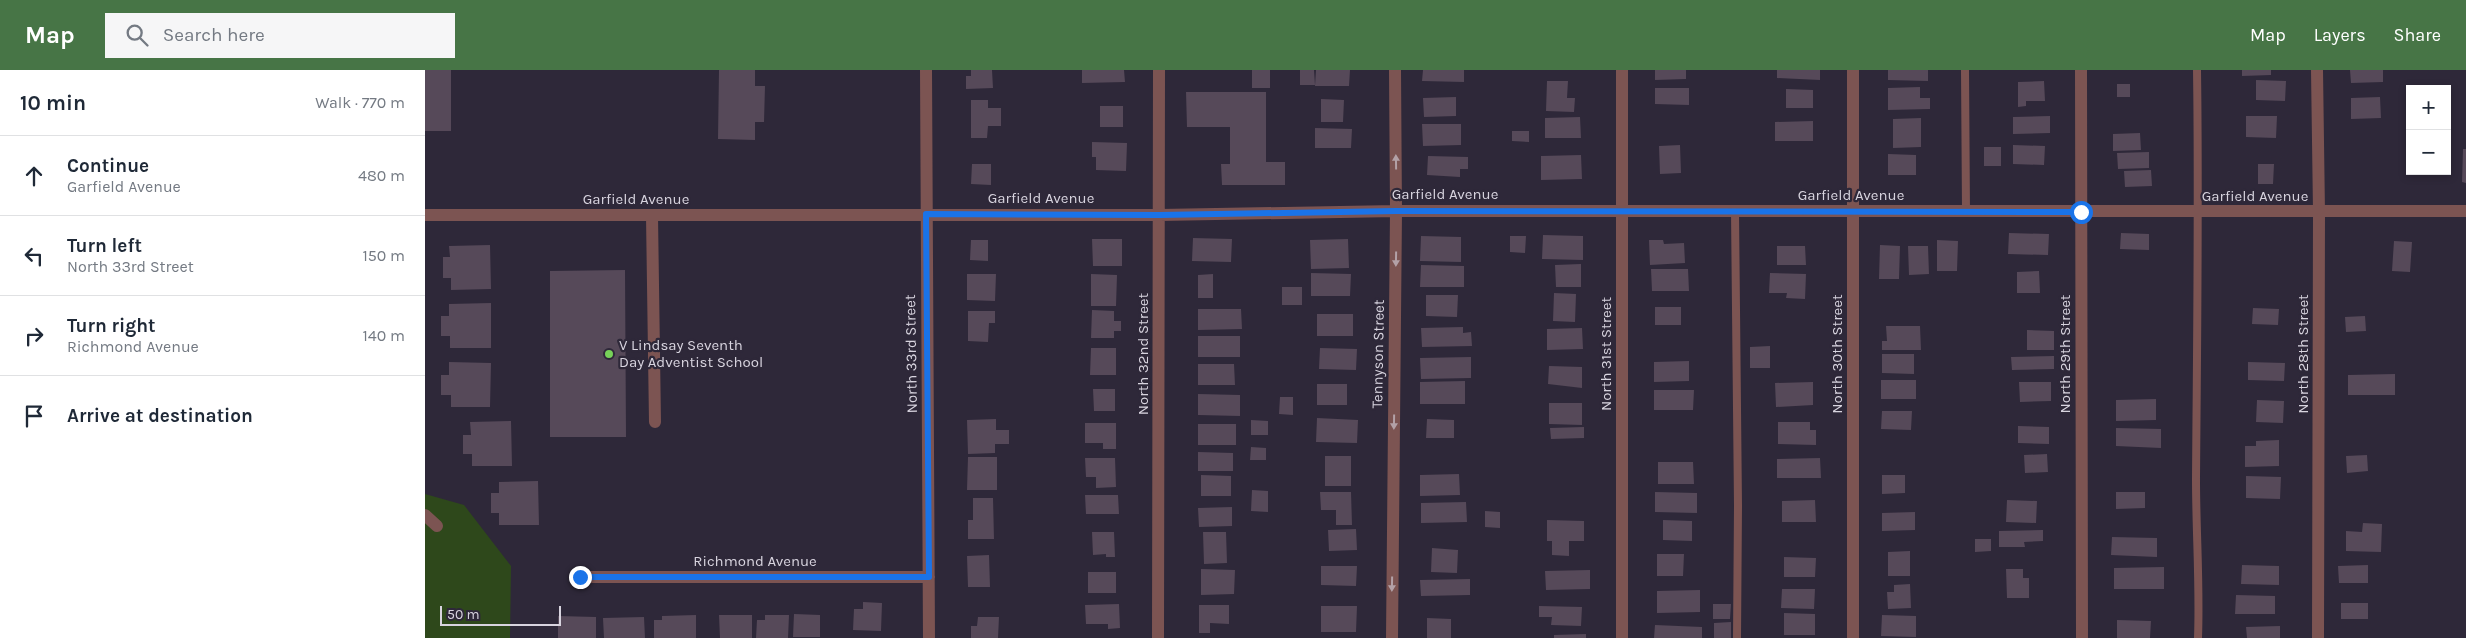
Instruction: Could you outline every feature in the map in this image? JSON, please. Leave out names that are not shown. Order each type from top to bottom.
[{"type":"street","name":"North 33rd Street","points":[[926,70],[929,638]]},
{"type":"street","name":"North 32nd Street","points":[[1158,638],[1159,70]]},
{"type":"street","name":"Tennyson Street","points":[[1392,638],[1396,211],[1395,70]]},
{"type":"street","name":"North 31st Street","points":[[1622,638],[1623,70]]},
{"type":"street","name":"North 30th Street","points":[[1853,70],[1853,638]]},
{"type":"street","name":"North 29th Street","points":[[2081,70],[2082,638]]},
{"type":"street","name":"North 28th Street","points":[[2317,70],[2319,212],[2318,638]]},
{"type":"street","name":"Garfield Avenue","points":[[425,215],[1160,215],[1623,210],[1853,212],[2466,211]]},
{"type":"street","points":[[652,216],[655,422]]},
{"type":"street","points":[[425,515],[437,526]]},
{"type":"street","name":"Richmond Avenue","points":[[580,577],[929,577]]},
{"type":"lane","points":[[1965,70],[1966,212]]},
{"type":"lane","points":[[2197,70],[2199,212],[2196,482],[2199,578],[2198,638]]},
{"type":"lane","points":[[1735,211],[1738,506],[1737,638]]},
{"type":"green space","points":[[425,494],[464,505],[511,566],[510,638],[425,638]]},
{"type":"building","points":[[425,70],[451,70],[451,131],[425,131]]},
{"type":"building","points":[[719,70],[755,70],[755,86],[765,86],[764,122],[755,122],[755,140],[718,139]]},
{"type":"building","points":[[971,70],[992,70],[993,88],[966,89],[966,76],[971,76]]},
{"type":"building","points":[[1082,70],[1124,70],[1125,82],[1082,83]]},
{"type":"building","points":[[1252,70],[1270,70],[1270,88],[1252,88]]},
{"type":"building","points":[[1300,70],[1314,70],[1315,85],[1300,85]]},
{"type":"building","points":[[1316,70],[1350,70],[1349,86],[1315,86]]},
{"type":"building","points":[[1423,70],[1464,70],[1464,82],[1422,81]]},
{"type":"building","points":[[1655,70],[1686,70],[1686,79],[1655,80]]},
{"type":"building","points":[[1777,70],[1820,70],[1820,80],[1777,78]]},
{"type":"building","points":[[1888,70],[1928,70],[1928,81],[1888,80]]},
{"type":"building","points":[[2242,70],[2271,70],[2271,75],[2242,76]]},
{"type":"building","points":[[2350,70],[2383,70],[2383,82],[2351,83]]},
{"type":"building","points":[[2256,80],[2286,81],[2285,101],[2256,100]]},
{"type":"building","points":[[1547,81],[1568,81],[1567,98],[1575,98],[1574,112],[1546,111]]},
{"type":"building","points":[[2044,81],[2045,101],[2026,101],[2026,106],[2018,107],[2018,82]]},
{"type":"building","points":[[2117,84],[2130,84],[2130,97],[2117,97]]},
{"type":"building","points":[[1920,87],[1920,98],[1930,98],[1930,109],[1888,110],[1888,88]]},
{"type":"building","points":[[1655,88],[1689,88],[1689,105],[1655,104]]},
{"type":"building","points":[[1786,89],[1813,90],[1813,108],[1786,108]]},
{"type":"building","points":[[1186,92],[1266,92],[1266,162],[1285,162],[1285,185],[1222,185],[1221,164],[1230,164],[1230,127],[1187,127]]},
{"type":"building","points":[[1456,97],[1456,116],[1424,117],[1423,98]]},
{"type":"building","points":[[2380,97],[2381,118],[2351,119],[2351,98]]},
{"type":"building","points":[[1321,99],[1344,100],[1343,122],[1321,122]]},
{"type":"building","points":[[971,100],[988,100],[988,108],[1001,108],[1001,126],[988,126],[987,138],[971,138]]},
{"type":"building","points":[[1100,106],[1123,106],[1123,127],[1100,127]]},
{"type":"building","points":[[2050,116],[2050,133],[2013,134],[2013,117]]},
{"type":"building","points":[[2246,116],[2277,116],[2276,138],[2246,137]]},
{"type":"building","points":[[1580,117],[1581,138],[1545,138],[1545,118]]},
{"type":"building","points":[[1921,118],[1921,147],[1893,148],[1893,119]]},
{"type":"building","points":[[1813,121],[1813,141],[1775,141],[1775,122]]},
{"type":"building","points":[[1422,124],[1461,124],[1461,145],[1423,146]]},
{"type":"building","points":[[1315,128],[1352,129],[1351,148],[1315,148]]},
{"type":"building","points":[[1512,131],[1529,131],[1529,142],[1512,141]]},
{"type":"building","points":[[2140,133],[2141,150],[2113,151],[2113,134]]},
{"type":"building","points":[[1092,142],[1127,143],[1126,171],[1096,170],[1096,157],[1092,157]]},
{"type":"building","points":[[1680,145],[1681,173],[1660,174],[1659,146]]},
{"type":"building","points":[[2013,145],[2045,146],[2044,165],[2013,164]]},
{"type":"building","points":[[1984,147],[2001,147],[2001,166],[1984,166]]},
{"type":"building","points":[[2463,149],[2466,149],[2466,183],[2462,182]]},
{"type":"building","points":[[2149,152],[2149,168],[2118,169],[2117,153]]},
{"type":"building","points":[[1888,154],[1916,155],[1916,175],[1888,175]]},
{"type":"building","points":[[1581,155],[1582,179],[1541,180],[1541,156]]},
{"type":"building","points":[[1428,156],[1468,157],[1468,169],[1460,169],[1460,177],[1427,175]]},
{"type":"building","points":[[972,164],[991,164],[991,185],[971,184]]},
{"type":"building","points":[[2258,164],[2274,164],[2273,184],[2258,184]]},
{"type":"building","points":[[2151,170],[2152,186],[2125,187],[2124,171]]},
{"type":"building","points":[[2009,233],[2049,234],[2048,255],[2008,254]]},
{"type":"building","points":[[2121,233],[2149,234],[2149,250],[2120,249]]},
{"type":"building","points":[[1543,235],[1583,236],[1583,260],[1542,259]]},
{"type":"building","points":[[1421,236],[1461,237],[1461,262],[1420,261]]},
{"type":"building","points":[[1510,236],[1526,236],[1525,253],[1510,252]]},
{"type":"building","points":[[1193,238],[1232,239],[1231,262],[1192,261]]},
{"type":"building","points":[[1092,239],[1122,239],[1122,266],[1093,266]]},
{"type":"building","points":[[1348,239],[1349,268],[1311,269],[1310,240]]},
{"type":"building","points":[[971,240],[988,240],[988,261],[970,260]]},
{"type":"building","points":[[1649,240],[1663,240],[1664,244],[1684,243],[1685,263],[1650,265]]},
{"type":"building","points":[[1937,240],[1958,241],[1957,271],[1937,271]]},
{"type":"building","points":[[2394,241],[2412,242],[2410,272],[2392,271]]},
{"type":"building","points":[[490,245],[491,289],[451,290],[451,278],[443,278],[443,257],[450,257],[449,246]]},
{"type":"building","points":[[1880,245],[1900,246],[1899,279],[1879,279]]},
{"type":"building","points":[[1777,246],[1805,246],[1806,265],[1777,265]]},
{"type":"building","points":[[1908,246],[1928,246],[1929,274],[1909,275]]},
{"type":"building","points":[[1581,264],[1581,287],[1556,287],[1555,265]]},
{"type":"building","points":[[1421,265],[1464,266],[1464,287],[1420,287]]},
{"type":"building","points":[[1651,269],[1688,269],[1689,291],[1652,291]]},
{"type":"building","points":[[625,270],[626,437],[550,437],[550,271]]},
{"type":"building","points":[[2039,271],[2040,293],[2017,293],[2017,272]]},
{"type":"building","points":[[1311,273],[1351,274],[1350,296],[1311,296]]},
{"type":"building","points":[[1770,273],[1806,274],[1805,299],[1786,298],[1787,293],[1769,293]]},
{"type":"building","points":[[967,274],[996,274],[995,301],[967,300]]},
{"type":"building","points":[[1091,274],[1117,275],[1116,306],[1091,306]]},
{"type":"building","points":[[1213,274],[1213,298],[1198,298],[1198,275]]},
{"type":"building","points":[[1282,287],[1302,287],[1302,305],[1282,305]]},
{"type":"building","points":[[1554,293],[1576,294],[1575,322],[1553,321]]},
{"type":"building","points":[[1426,295],[1458,295],[1457,317],[1426,316]]},
{"type":"building","points":[[491,303],[491,348],[450,348],[450,336],[441,336],[441,316],[449,316],[449,304]]},
{"type":"building","points":[[1655,307],[1681,307],[1681,325],[1655,325]]},
{"type":"building","points":[[2253,308],[2279,309],[2278,325],[2252,324]]},
{"type":"building","points":[[1198,309],[1241,309],[1242,329],[1198,330]]},
{"type":"building","points":[[1092,310],[1114,311],[1114,321],[1121,321],[1121,331],[1114,331],[1114,338],[1091,338]]},
{"type":"building","points":[[968,311],[995,311],[995,323],[989,323],[988,342],[968,341]]},
{"type":"building","points":[[1317,314],[1353,314],[1353,336],[1317,336]]},
{"type":"building","points":[[2365,316],[2366,331],[2346,332],[2345,317]]},
{"type":"building","points":[[1886,326],[1920,326],[1921,350],[1882,350],[1882,341],[1887,341]]},
{"type":"building","points":[[1463,327],[1463,333],[1471,332],[1472,346],[1422,347],[1421,328]]},
{"type":"building","points":[[1582,328],[1583,349],[1547,350],[1547,329]]},
{"type":"building","points":[[2027,330],[2054,331],[2054,350],[2027,350]]},
{"type":"building","points":[[1198,336],[1240,336],[1240,357],[1198,357]]},
{"type":"building","points":[[1770,346],[1770,368],[1750,368],[1750,347]]},
{"type":"building","points":[[1091,348],[1116,348],[1116,375],[1090,375]]},
{"type":"building","points":[[1320,348],[1357,349],[1356,370],[1319,369]]},
{"type":"building","points":[[1882,354],[1914,354],[1914,374],[1882,373]]},
{"type":"building","points":[[2054,356],[2054,369],[2012,370],[2011,357]]},
{"type":"building","points":[[1471,357],[1471,378],[1421,379],[1420,358]]},
{"type":"building","points":[[1689,361],[1689,381],[1654,382],[1654,362]]},
{"type":"building","points":[[449,362],[491,363],[490,407],[451,407],[451,395],[441,395],[441,375],[449,375]]},
{"type":"building","points":[[2248,362],[2285,363],[2284,381],[2248,380]]},
{"type":"building","points":[[1198,364],[1234,364],[1235,385],[1198,385]]},
{"type":"building","points":[[1549,366],[1582,367],[1582,388],[1548,384]]},
{"type":"building","points":[[2395,374],[2395,395],[2348,395],[2348,375]]},
{"type":"building","points":[[1881,380],[1916,380],[1916,399],[1881,399]]},
{"type":"building","points":[[1465,381],[1465,404],[1420,404],[1420,382]]},
{"type":"building","points":[[1813,382],[1813,405],[1776,407],[1775,383]]},
{"type":"building","points":[[2019,382],[2051,382],[2051,401],[2020,402]]},
{"type":"building","points":[[1317,384],[1347,384],[1347,405],[1317,405]]},
{"type":"building","points":[[1093,389],[1115,389],[1115,411],[1094,411]]},
{"type":"building","points":[[1654,390],[1694,390],[1693,410],[1654,410]]},
{"type":"building","points":[[1198,394],[1240,395],[1240,416],[1198,415]]},
{"type":"building","points":[[1280,397],[1293,397],[1293,415],[1279,414]]},
{"type":"building","points":[[2156,399],[2156,420],[2116,421],[2116,400]]},
{"type":"building","points":[[2257,400],[2284,401],[2283,423],[2256,422]]},
{"type":"building","points":[[1549,403],[1582,403],[1582,425],[1549,424]]},
{"type":"building","points":[[1882,411],[1912,411],[1911,430],[1881,429]]},
{"type":"building","points":[[1317,418],[1358,420],[1357,443],[1316,442]]},
{"type":"building","points":[[996,419],[996,430],[1009,430],[1009,444],[995,444],[995,453],[968,454],[967,420]]},
{"type":"building","points":[[1427,419],[1454,420],[1454,438],[1426,438]]},
{"type":"building","points":[[1251,420],[1268,421],[1268,435],[1251,435]]},
{"type":"building","points":[[511,421],[512,466],[472,466],[472,454],[463,454],[463,435],[471,435],[470,422]]},
{"type":"building","points":[[1778,422],[1810,422],[1810,430],[1816,430],[1816,445],[1778,444]]},
{"type":"building","points":[[1085,423],[1116,423],[1116,449],[1103,449],[1103,443],[1085,443]]},
{"type":"building","points":[[1198,424],[1236,424],[1236,445],[1198,445]]},
{"type":"building","points":[[2018,426],[2049,427],[2049,444],[2018,443]]},
{"type":"building","points":[[1584,427],[1584,438],[1551,439],[1550,428]]},
{"type":"building","points":[[2116,428],[2161,429],[2161,448],[2116,446]]},
{"type":"building","points":[[2279,440],[2279,466],[2245,467],[2245,446],[2256,446],[2256,441]]},
{"type":"building","points":[[1251,447],[1266,448],[1266,460],[1250,460]]},
{"type":"building","points":[[1198,452],[1233,453],[1233,471],[1198,471]]},
{"type":"building","points":[[2047,454],[2048,472],[2025,473],[2024,455]]},
{"type":"building","points":[[2367,455],[2368,471],[2347,473],[2346,456]]},
{"type":"building","points":[[1325,456],[1351,456],[1351,486],[1325,486]]},
{"type":"building","points":[[968,457],[997,457],[997,490],[967,490]]},
{"type":"building","points":[[1085,458],[1115,458],[1116,487],[1096,488],[1096,477],[1086,477]]},
{"type":"building","points":[[1820,458],[1821,478],[1777,478],[1777,459]]},
{"type":"building","points":[[1658,462],[1693,462],[1694,484],[1658,484]]},
{"type":"building","points":[[1459,474],[1460,495],[1420,496],[1420,475]]},
{"type":"building","points":[[1201,475],[1231,476],[1231,496],[1201,496]]},
{"type":"building","points":[[1882,475],[1905,475],[1905,493],[1882,494]]},
{"type":"building","points":[[2246,476],[2281,477],[2280,499],[2246,498]]},
{"type":"building","points":[[538,481],[539,525],[499,525],[499,513],[491,513],[491,493],[499,493],[499,482]]},
{"type":"building","points":[[1252,490],[1268,491],[1268,512],[1251,511]]},
{"type":"building","points":[[1320,492],[1351,492],[1352,525],[1336,525],[1336,510],[1321,510]]},
{"type":"building","points":[[1655,492],[1697,493],[1697,513],[1655,512]]},
{"type":"building","points":[[2116,492],[2145,492],[2145,508],[2116,509]]},
{"type":"building","points":[[1085,495],[1118,495],[1119,514],[1086,514]]},
{"type":"building","points":[[973,498],[993,498],[994,539],[968,539],[968,520],[973,520]]},
{"type":"building","points":[[1815,500],[1816,522],[1782,522],[1782,501]]},
{"type":"building","points":[[2007,500],[2037,501],[2036,523],[2006,522]]},
{"type":"building","points":[[1466,502],[1467,522],[1421,523],[1421,503]]},
{"type":"building","points":[[1232,507],[1232,526],[1199,527],[1198,508]]},
{"type":"building","points":[[1485,511],[1500,512],[1500,528],[1485,527]]},
{"type":"building","points":[[1915,512],[1915,530],[1882,531],[1882,513]]},
{"type":"building","points":[[1547,520],[1584,521],[1584,541],[1569,541],[1569,556],[1552,555],[1552,541],[1547,541]]},
{"type":"building","points":[[1663,520],[1692,521],[1692,541],[1663,540]]},
{"type":"building","points":[[2363,523],[2382,524],[2381,552],[2346,551],[2346,531],[2362,532]]},
{"type":"building","points":[[1356,529],[1357,550],[1329,551],[1328,530]]},
{"type":"building","points":[[2043,530],[2043,541],[2024,542],[2025,547],[1999,547],[1999,531]]},
{"type":"building","points":[[1092,532],[1114,532],[1115,557],[1106,557],[1106,554],[1093,555]]},
{"type":"building","points":[[1203,532],[1226,532],[1227,563],[1204,564]]},
{"type":"building","points":[[2112,537],[2157,538],[2157,557],[2111,555]]},
{"type":"building","points":[[1975,539],[1991,539],[1991,551],[1975,552]]},
{"type":"building","points":[[1432,548],[1458,550],[1457,573],[1431,572]]},
{"type":"building","points":[[1910,551],[1910,576],[1888,576],[1888,552]]},
{"type":"building","points":[[1657,554],[1684,554],[1683,576],[1657,576]]},
{"type":"building","points":[[989,555],[990,587],[968,587],[967,556]]},
{"type":"building","points":[[1784,557],[1816,558],[1815,577],[1784,577]]},
{"type":"building","points":[[2242,565],[2279,566],[2279,585],[2241,584]]},
{"type":"building","points":[[2368,565],[2368,583],[2339,583],[2338,566]]},
{"type":"building","points":[[1321,566],[1357,566],[1356,586],[1321,585]]},
{"type":"building","points":[[2164,567],[2164,589],[2114,589],[2114,568]]},
{"type":"building","points":[[1201,569],[1235,570],[1234,594],[1201,595]]},
{"type":"building","points":[[2006,569],[2023,569],[2023,578],[2029,578],[2029,598],[2007,598]]},
{"type":"building","points":[[1590,570],[1590,589],[1546,590],[1545,571]]},
{"type":"building","points":[[1088,572],[1116,572],[1116,593],[1088,593]]},
{"type":"building","points":[[1470,579],[1470,595],[1421,596],[1420,580]]},
{"type":"building","points":[[1910,584],[1911,608],[1888,609],[1887,592],[1894,592],[1894,585]]},
{"type":"building","points":[[1782,589],[1815,589],[1814,609],[1781,608]]},
{"type":"building","points":[[1700,590],[1700,612],[1657,613],[1657,591]]},
{"type":"building","points":[[2236,595],[2275,596],[2275,614],[2235,614]]},
{"type":"building","points":[[863,602],[882,603],[881,631],[853,630],[854,609],[863,609]]},
{"type":"building","points":[[2341,603],[2368,603],[2368,619],[2341,619]]},
{"type":"building","points":[[1119,604],[1120,628],[1108,629],[1108,624],[1086,624],[1085,605]]},
{"type":"building","points":[[1713,604],[1731,604],[1730,619],[1713,619]]},
{"type":"building","points":[[1199,605],[1229,605],[1229,624],[1210,623],[1210,633],[1199,633]]},
{"type":"building","points":[[1321,606],[1357,606],[1356,632],[1321,632]]},
{"type":"building","points":[[1539,606],[1582,607],[1581,626],[1551,625],[1552,617],[1539,617]]},
{"type":"building","points":[[1784,613],[1815,614],[1815,635],[1784,635]]},
{"type":"building","points":[[794,614],[820,615],[820,637],[793,637]]},
{"type":"building","points":[[696,615],[696,638],[654,638],[654,620],[662,620],[662,616]]},
{"type":"building","points":[[719,615],[752,615],[752,638],[720,638]]},
{"type":"building","points":[[765,615],[789,615],[788,638],[756,638],[757,620],[765,620]]},
{"type":"building","points":[[1882,615],[1916,616],[1916,637],[1881,636]]},
{"type":"building","points":[[558,616],[596,617],[596,638],[558,638]]},
{"type":"building","points":[[644,617],[645,638],[604,638],[603,618]]},
{"type":"building","points":[[978,617],[999,617],[998,638],[971,638],[971,626],[977,626]]},
{"type":"building","points":[[1427,618],[1451,619],[1451,638],[1427,638]]},
{"type":"building","points":[[2117,620],[2151,621],[2150,638],[2117,638]]},
{"type":"building","points":[[1731,622],[1731,638],[1714,638],[1714,623]]},
{"type":"building","points":[[1655,625],[1702,627],[1702,638],[1654,638]]},
{"type":"building","points":[[2280,626],[2280,638],[2247,638],[2246,627]]},
{"type":"building","points":[[1586,634],[1586,638],[1554,638],[1554,635]]},
{"type":"place","name":"V Lindsay Seventh Day Adventist School","points":[[609,354]]},
{"type":"route","points":[[580,577],[929,577],[926,214],[1160,215],[1623,210],[2081,212]]}]
